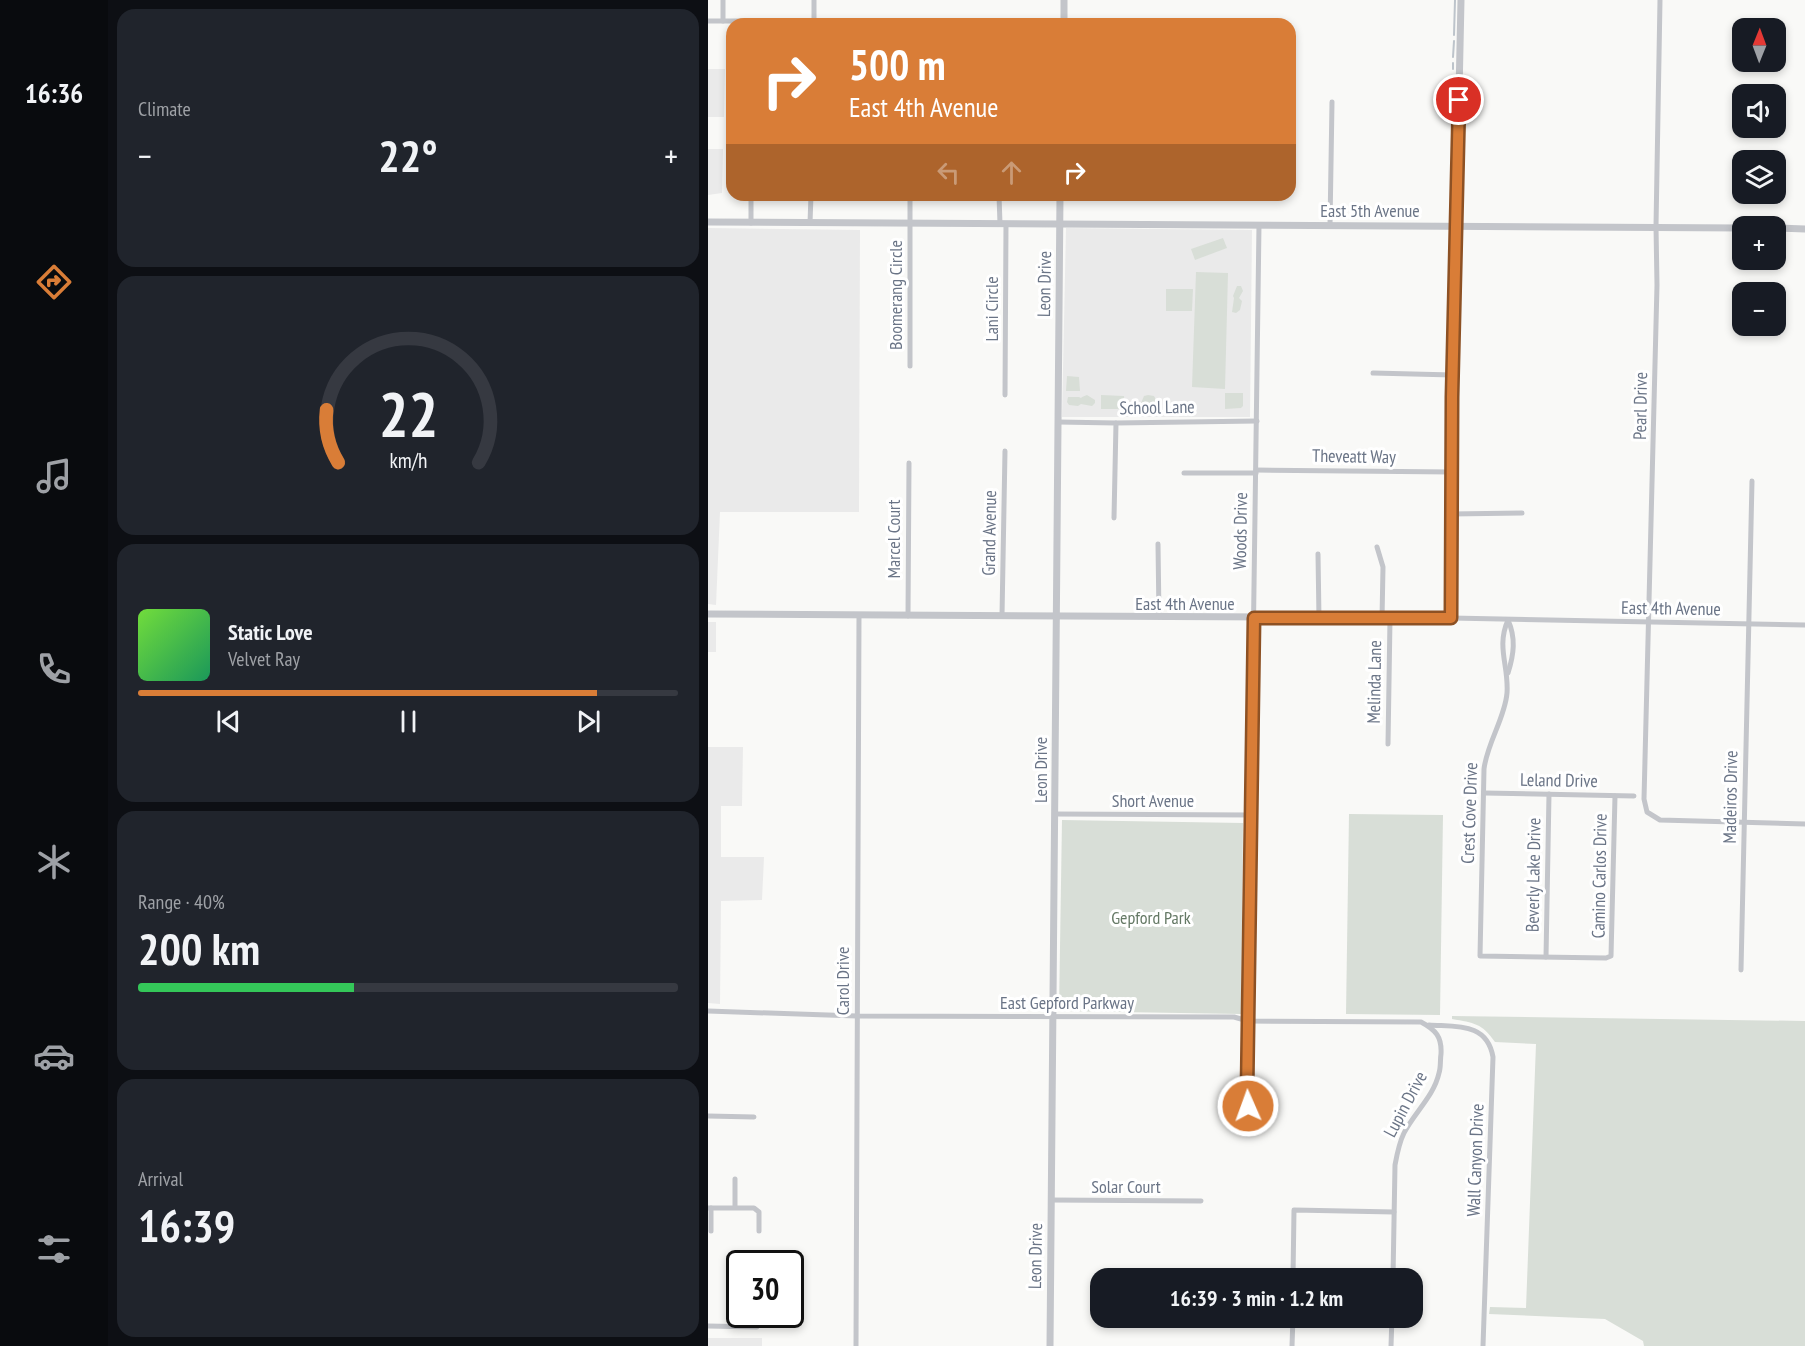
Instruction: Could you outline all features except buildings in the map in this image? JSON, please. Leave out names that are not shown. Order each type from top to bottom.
[{"type":"street","points":[[708,21],[723,21],[723,0]]},
{"type":"street","points":[[814,0],[814,18]]},
{"type":"street","points":[[1064,0],[1064,18]]},
{"type":"street","points":[[1451,618],[1453,375],[1461,0]]},
{"type":"street","name":"Pearl Drive","points":[[1660,0],[1656,226],[1657,319],[1644,799],[1647,812],[1660,820],[1745,822]]},
{"type":"street","points":[[1330,225],[1332,102]]},
{"type":"street","points":[[751,201],[751,223]]},
{"type":"street","points":[[810,223],[811,201]]},
{"type":"street","name":"Boomerang Circle","points":[[910,201],[910,366]]},
{"type":"street","name":"Lani Circle","points":[[1000,201],[1003,224],[1005,395]]},
{"type":"street","name":"Leon Drive","points":[[1050,1346],[1060,201]]},
{"type":"street","name":"East 5th Avenue","points":[[708,222],[1732,228]]},
{"type":"street","name":"Woods Drive","points":[[1258,1123],[1251,1113],[1247,1093],[1259,225]]},
{"type":"street","points":[[1786,228],[1805,228]]},
{"type":"street","points":[[1372,373],[1453,375]]},
{"type":"street","name":"School Lane","points":[[1058,422],[1257,421]]},
{"type":"street","points":[[1114,518],[1116,423]]},
{"type":"street","name":"Grand Avenue","points":[[1002,616],[1005,451]]},
{"type":"street","name":"Marcel Court","points":[[908,616],[909,464]]},
{"type":"street","name":"Theveatt Way","points":[[1184,473],[1452,472]]},
{"type":"street","name":"Madeiros Drive","points":[[1742,970],[1752,481]]},
{"type":"street","points":[[1451,514],[1522,513]]},
{"type":"street","points":[[1158,544],[1159,618]]},
{"type":"street","name":"Melinda Lane","points":[[1377,547],[1383,567],[1386,619],[1388,744]]},
{"type":"street","points":[[1318,554],[1319,619]]},
{"type":"street","name":"East 4th Avenue","points":[[708,614],[1451,618],[1805,625]]},
{"type":"street","name":"Carol Drive","points":[[856,1346],[859,615]]},
{"type":"street","name":"Crest Cove Drive","points":[[1507,675],[1502,657],[1503,631],[1508,620]]},
{"type":"street","name":"Crest Cove Drive","points":[[1508,620],[1513,632],[1513,657],[1507,675],[1506,698],[1485,761],[1480,956],[1546,957]]},
{"type":"street","name":"Leland Drive","points":[[1484,793],[1634,796]]},
{"type":"street","name":"Beverly Lake Drive","points":[[1546,957],[1549,794]]},
{"type":"street","name":"Camino Carlos Drive","points":[[1546,957],[1606,958],[1611,956],[1616,796]]},
{"type":"street","name":"Short Avenue","points":[[1054,814],[1251,815]]},
{"type":"street","points":[[1745,822],[1805,824]]},
{"type":"street","name":"East Gepford Parkway","points":[[708,1011],[857,1016],[1234,1017],[1248,1021],[1421,1022],[1426,1025]]},
{"type":"street","name":"Lupin Drive","points":[[1392,1268],[1395,1165],[1400,1142],[1429,1095],[1439,1073],[1442,1043],[1437,1032],[1426,1025]]},
{"type":"street","name":"Wall Canyon Drive","points":[[1426,1025],[1473,1029],[1485,1037],[1493,1057],[1483,1346]]},
{"type":"street","points":[[708,1116],[754,1117]]},
{"type":"street","points":[[735,1179],[735,1207]]},
{"type":"street","name":"Solar Court","points":[[1051,1200],[1201,1201]]},
{"type":"street","points":[[711,1231],[709,1208],[735,1207],[757,1209],[760,1218],[759,1231]]},
{"type":"street","points":[[1293,1268],[1294,1210],[1394,1212]]},
{"type":"street","points":[[708,1326],[726,1326]]},
{"type":"street","points":[[1292,1346],[1293,1328]]},
{"type":"street","points":[[1391,1346],[1392,1328]]},
{"type":"shaded area","points":[[708,69],[725,69],[724,117],[708,117]]},
{"type":"shaded area","points":[[708,149],[723,149],[722,193],[708,195]]},
{"type":"shaded area","points":[[708,228],[860,230],[859,512],[720,512],[716,605],[708,604]]},
{"type":"shaded area","points":[[1066,228],[1252,230],[1250,417],[1062,417]]},
{"type":"shaded area","points":[[708,622],[716,622],[716,652],[708,652]]},
{"type":"shaded area","points":[[708,747],[743,747],[742,806],[721,806],[721,857],[764,857],[762,900],[721,901],[720,1004],[708,1003]]},
{"type":"shaded area","points":[[708,1338],[762,1338],[762,1346],[708,1346]]},
{"type":"green space","points":[[1223,238],[1227,248],[1195,260],[1191,249]]},
{"type":"green space","points":[[1196,272],[1228,273],[1225,389],[1192,387]]},
{"type":"green space","points":[[1237,286],[1241,286],[1243,291],[1239,298],[1242,301],[1240,310],[1236,313],[1232,312],[1233,296]]},
{"type":"green space","points":[[1166,289],[1193,289],[1192,311],[1166,311]]},
{"type":"green space","points":[[1067,376],[1079,377],[1080,391],[1066,391]]},
{"type":"green space","points":[[1225,393],[1243,393],[1243,406],[1225,409]]},
{"type":"green space","points":[[1087,395],[1095,400],[1092,406],[1069,405],[1067,402],[1068,397],[1081,398]]},
{"type":"green space","points":[[1101,395],[1124,396],[1125,409],[1101,409]]},
{"type":"green space","points":[[1144,396],[1155,398],[1156,402],[1153,407],[1144,407],[1141,403]]},
{"type":"green space","points":[[1349,814],[1443,815],[1440,1015],[1346,1014]]},
{"type":"green space","name":"Gepford Park","points":[[1062,820],[1243,823],[1241,1014],[1059,1011]]},
{"type":"green space","points":[[1452,1016],[1805,1021],[1805,1346],[1644,1346],[1643,1341],[1605,1319],[1489,1314],[1490,1307],[1526,1308],[1536,1044],[1495,1042],[1481,1027],[1452,1019]]},
{"type":"waterway","points":[[1454,35],[1455,0]]},
{"type":"waterway","points":[[1453,57],[1454,41]]},
{"type":"waterway","points":[[1453,63],[1453,69]]},
{"type":"route","points":[[1248,1106],[1254,618],[1451,618],[1452,397],[1459,100]]}]
